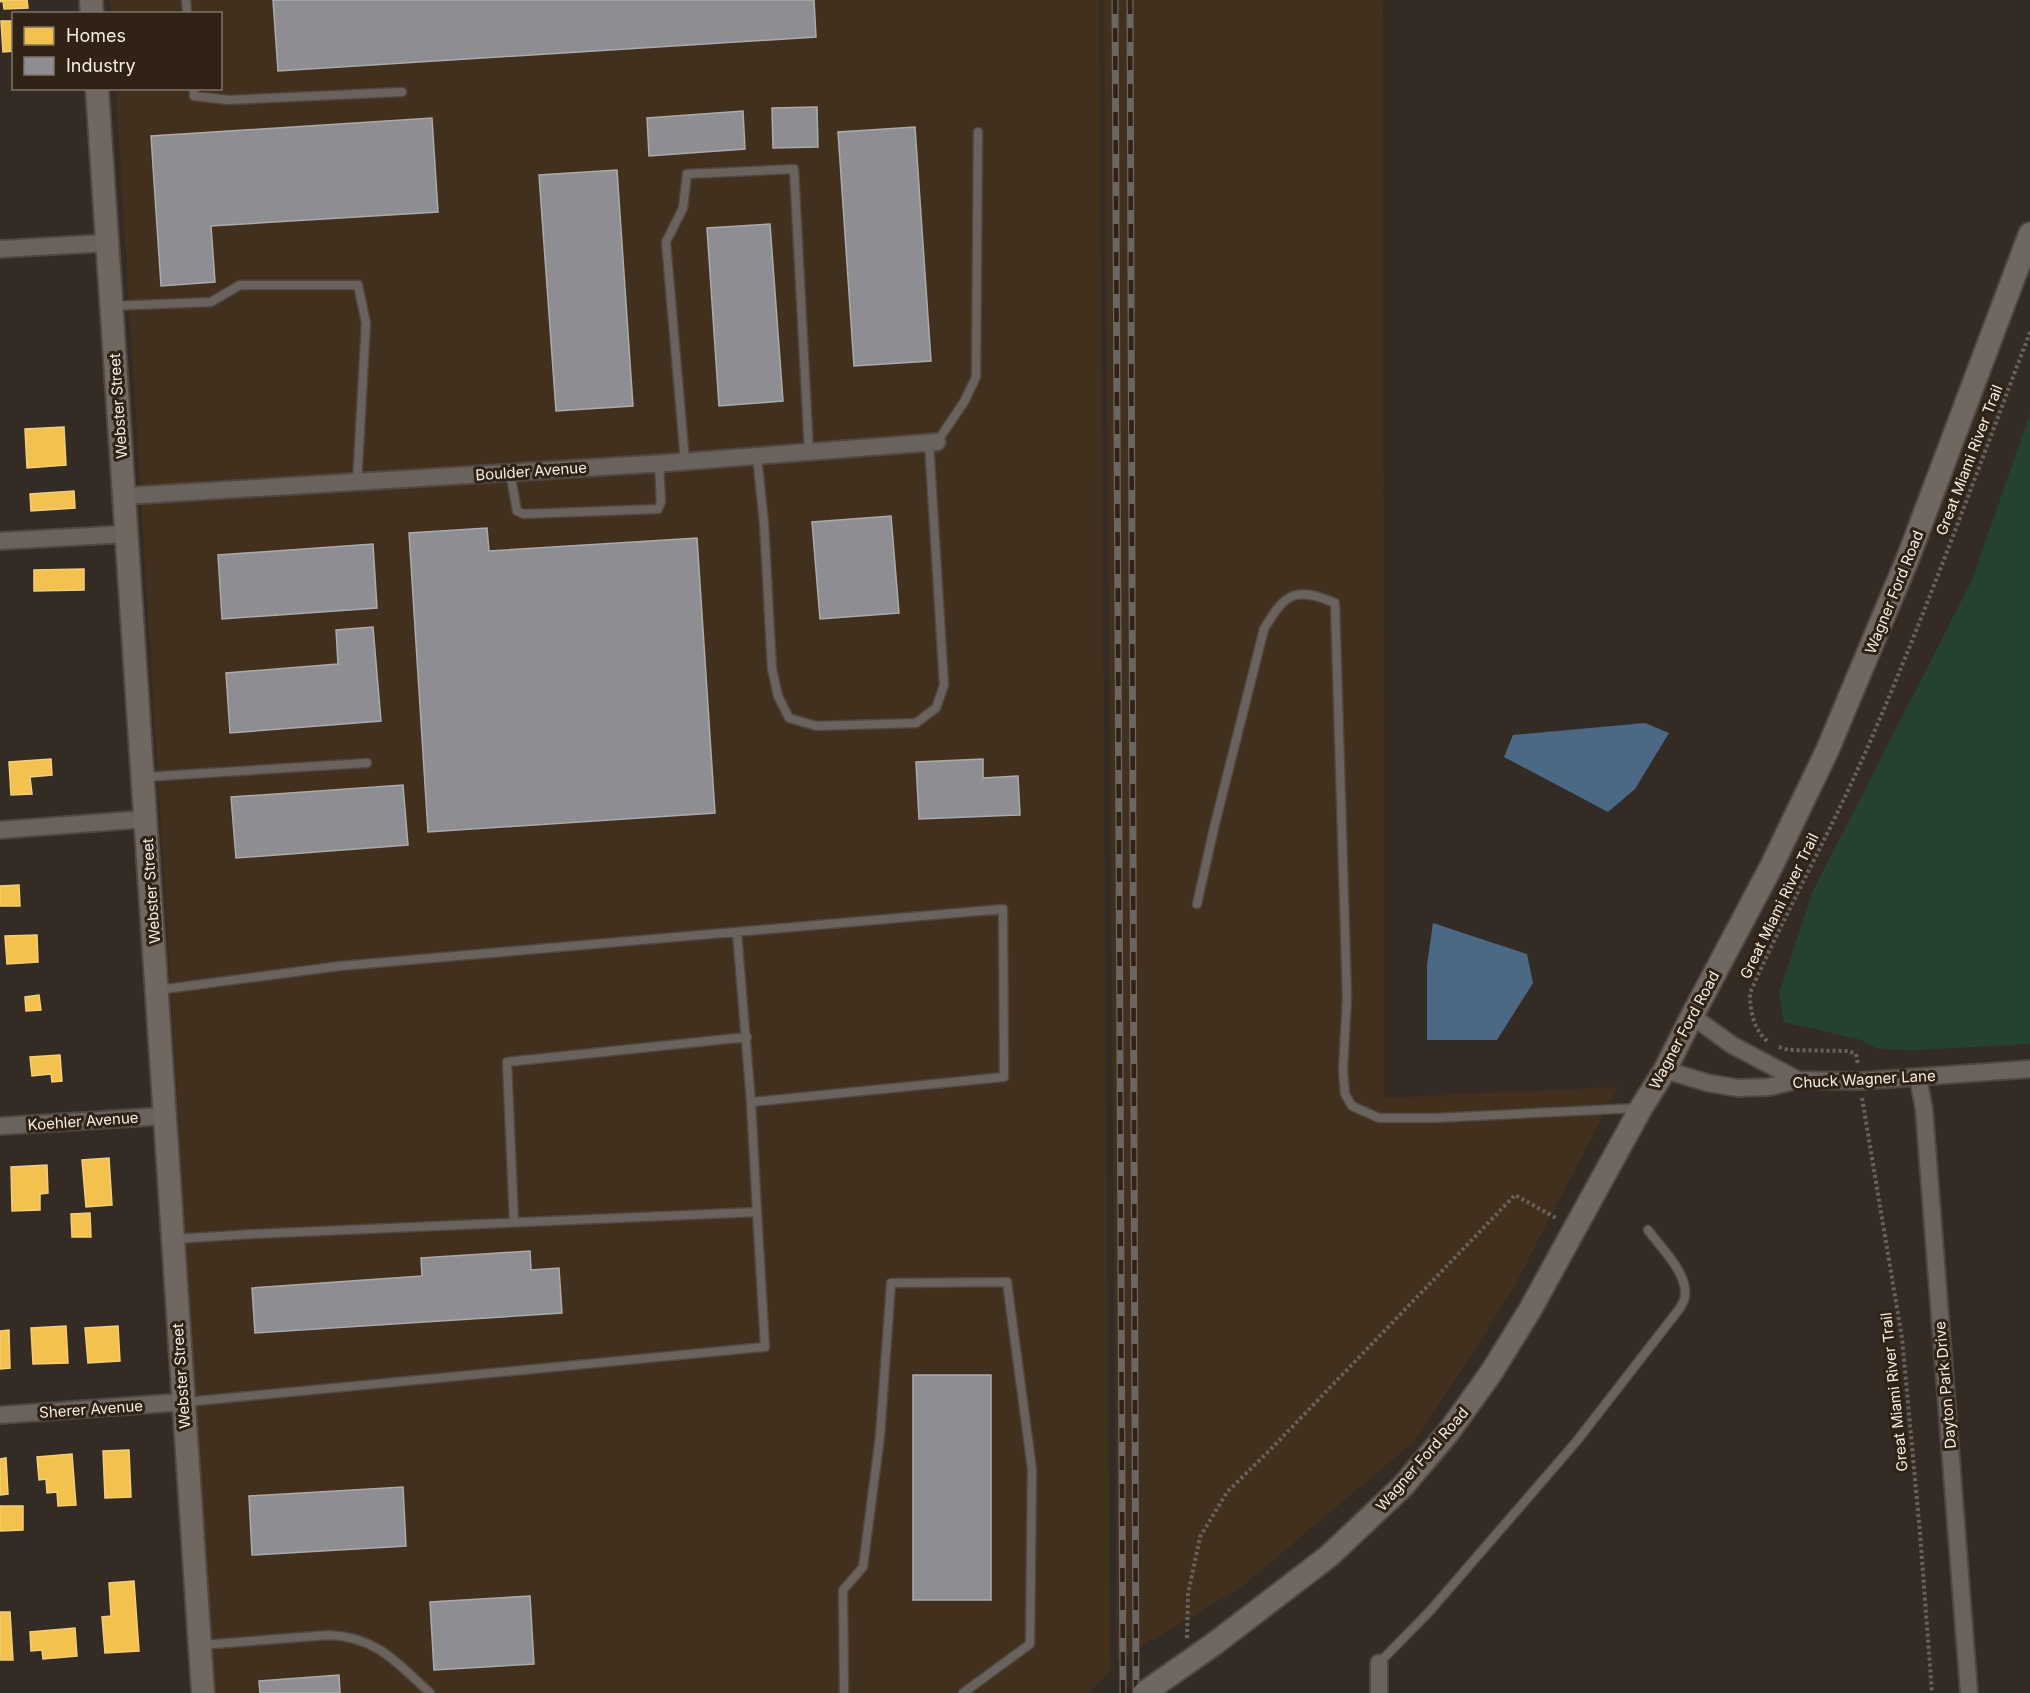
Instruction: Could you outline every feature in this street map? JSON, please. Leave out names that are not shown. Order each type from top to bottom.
[{"type":"main road","name":"Webster Street","points":[[97,90],[203,1693]]},
{"type":"main road","name":"Wagner Ford Road","points":[[1144,1693],[1214,1644],[1329,1556],[1374,1515],[1447,1434],[1491,1373],[1530,1310],[1641,1108],[1665,1070],[1771,867],[1836,730],[1908,558],[2030,234]]},
{"type":"street","points":[[0,249],[106,243]]},
{"type":"street","name":"Boulder Avenue","points":[[125,496],[659,463],[933,442]]},
{"type":"street","points":[[0,541],[127,534]]},
{"type":"street","points":[[0,830],[146,819]]},
{"type":"street","points":[[1692,1016],[1732,1045],[1798,1080]]},
{"type":"street","name":"Chuck Wagner Lane","points":[[1665,1070],[1708,1083],[1738,1088],[1769,1087],[1798,1080],[1860,1081],[2030,1069]]},
{"type":"street","name":"Dayton Park Drive","points":[[1918,1077],[1924,1109],[1969,1693]]},
{"type":"street","name":"Koehler Avenue","points":[[0,1126],[165,1116]]},
{"type":"street","name":"Sherer Avenue","points":[[0,1415],[183,1402]]},
{"type":"street","points":[[1379,1664],[1379,1693]]},
{"type":"lane","points":[[194,90],[195,96],[229,100],[402,92]]},
{"type":"lane","points":[[757,456],[764,523],[772,669],[778,696],[789,718],[816,726],[916,723],[936,708],[944,685],[933,442],[964,402],[976,377],[978,132]]},
{"type":"lane","points":[[685,461],[666,242],[683,208],[687,174],[794,169],[809,452]]},
{"type":"lane","points":[[111,306],[211,302],[240,285],[358,285],[366,323],[357,482]]},
{"type":"lane","points":[[510,472],[517,511],[524,514],[658,509],[661,502],[659,463]]},
{"type":"lane","points":[[1197,904],[1264,629],[1275,611],[1285,601],[1298,594],[1316,595],[1335,603],[1347,998],[1343,1070],[1345,1094],[1352,1106],[1379,1118],[1436,1118],[1641,1108]]},
{"type":"lane","points":[[144,777],[367,763]]},
{"type":"lane","points":[[157,990],[340,966],[1003,909],[1004,1077],[751,1102]]},
{"type":"lane","points":[[183,1402],[765,1347],[747,1037],[737,933]]},
{"type":"lane","points":[[514,1222],[507,1062],[747,1037]]},
{"type":"lane","points":[[173,1239],[757,1212]]},
{"type":"lane","points":[[1379,1664],[1429,1612],[1576,1442],[1680,1308],[1685,1297],[1685,1286],[1679,1271],[1648,1230]]},
{"type":"lane","points":[[844,1693],[843,1590],[863,1567],[880,1436],[891,1283],[1007,1282],[1032,1470],[1029,1644],[963,1693]]},
{"type":"lane","points":[[200,1645],[329,1635],[346,1636],[378,1648],[430,1693]]},
{"type":"path","name":"Great Miami River Trail","points":[[1932,1693],[1902,1338],[1858,1059],[1856,1054],[1848,1051],[1789,1050],[1764,1039],[1755,1026],[1750,1009],[1750,993],[1866,750],[1957,527],[2030,332]]},
{"type":"path","points":[[1186,1649],[1188,1593],[1200,1537],[1227,1492],[1515,1195],[1575,1228]]},
{"type":"shaded area","points":[[110,0],[1099,0],[1110,1673],[1087,1693],[214,1693],[116,90],[222,90],[222,12],[111,12]]},
{"type":"shaded area","points":[[1104,0],[1383,0],[1384,1098],[1618,1087],[1510,1294],[1416,1440],[1241,1587],[1117,1661]]},
{"type":"green space","points":[[2030,414],[2030,1044],[1915,1050],[1878,1049],[1862,1040],[1784,1022],[1779,994],[1812,893],[1972,580]]},
{"type":"water","points":[[1645,723],[1669,733],[1635,789],[1608,812],[1504,757],[1513,735]]},
{"type":"water","points":[[1433,923],[1527,954],[1533,983],[1497,1040],[1427,1040],[1427,965]]},
{"type":"building: Homes","points":[[0,0],[27,0],[28,8],[4,9],[3,1],[0,2]]},
{"type":"building: Homes","points":[[1,21],[12,21],[12,51],[3,52]]},
{"type":"building: Homes","points":[[64,427],[66,465],[27,468],[25,429]]},
{"type":"building: Homes","points":[[74,491],[75,508],[31,511],[30,494]]},
{"type":"building: Homes","points":[[84,569],[84,590],[34,591],[34,570]]},
{"type":"building: Homes","points":[[51,759],[52,775],[30,777],[32,794],[11,795],[9,762]]},
{"type":"building: Homes","points":[[19,885],[20,906],[0,906],[0,886]]},
{"type":"building: Homes","points":[[37,935],[38,962],[7,964],[5,936]]},
{"type":"building: Homes","points":[[39,995],[41,1010],[26,1011],[25,997]]},
{"type":"building: Homes","points":[[60,1055],[62,1081],[52,1082],[51,1074],[32,1076],[30,1057]]},
{"type":"building: Homes","points":[[109,1158],[112,1205],[86,1207],[82,1160]]},
{"type":"building: Homes","points":[[47,1165],[48,1193],[40,1194],[40,1210],[12,1211],[11,1167]]},
{"type":"building: Homes","points":[[90,1213],[91,1237],[72,1237],[71,1214]]},
{"type":"building: Homes","points":[[66,1326],[68,1363],[33,1364],[31,1328]]},
{"type":"building: Homes","points":[[118,1326],[120,1361],[88,1363],[85,1328]]},
{"type":"building: Homes","points":[[9,1330],[10,1368],[0,1369],[0,1331]]},
{"type":"building: Homes","points":[[129,1450],[131,1497],[105,1498],[103,1451]]},
{"type":"building: Homes","points":[[72,1454],[76,1505],[58,1506],[57,1492],[47,1493],[46,1479],[39,1480],[37,1457]]},
{"type":"building: Homes","points":[[6,1458],[8,1494],[0,1495],[0,1459]]},
{"type":"building: Homes","points":[[0,1506],[23,1506],[23,1530],[0,1531]]},
{"type":"building: Homes","points":[[134,1581],[139,1651],[105,1653],[102,1617],[111,1616],[109,1583]]},
{"type":"building: Homes","points":[[0,1612],[10,1612],[13,1660],[0,1660]]},
{"type":"building: Homes","points":[[75,1628],[77,1656],[43,1659],[42,1650],[31,1651],[30,1632]]},
{"type":"building: Industry","points":[[273,0],[814,0],[816,37],[278,71]]},
{"type":"building: Industry","points":[[817,107],[818,147],[773,148],[772,108]]},
{"type":"building: Industry","points":[[743,111],[745,149],[649,156],[647,118]]},
{"type":"building: Industry","points":[[432,118],[438,212],[211,226],[215,282],[161,286],[151,136]]},
{"type":"building: Industry","points":[[915,127],[931,361],[854,366],[838,132]]},
{"type":"building: Industry","points":[[617,170],[633,406],[556,411],[539,175]]},
{"type":"building: Industry","points":[[770,224],[783,401],[719,406],[707,228]]},
{"type":"building: Industry","points":[[891,516],[899,613],[820,619],[812,522]]},
{"type":"building: Industry","points":[[487,528],[489,551],[697,538],[715,813],[428,832],[409,533]]},
{"type":"building: Industry","points":[[373,544],[377,608],[222,619],[218,555]]},
{"type":"building: Industry","points":[[373,627],[381,721],[230,733],[226,673],[338,664],[336,630]]},
{"type":"building: Industry","points":[[983,759],[983,778],[1018,776],[1020,815],[919,819],[916,762]]},
{"type":"building: Industry","points":[[403,785],[408,845],[236,858],[231,797]]},
{"type":"building: Industry","points":[[530,1251],[531,1270],[559,1268],[562,1313],[255,1333],[252,1288],[422,1276],[421,1258]]},
{"type":"building: Industry","points":[[913,1375],[991,1375],[991,1600],[913,1600]]},
{"type":"building: Industry","points":[[403,1487],[406,1546],[252,1555],[249,1496]]},
{"type":"building: Industry","points":[[530,1596],[534,1664],[434,1670],[430,1602]]},
{"type":"building: Industry","points":[[339,1675],[340,1693],[260,1693],[259,1681]]},
{"type":"railway","points":[[1115,0],[1123,1693]]},
{"type":"railway","points":[[1130,0],[1136,1693]]}]
